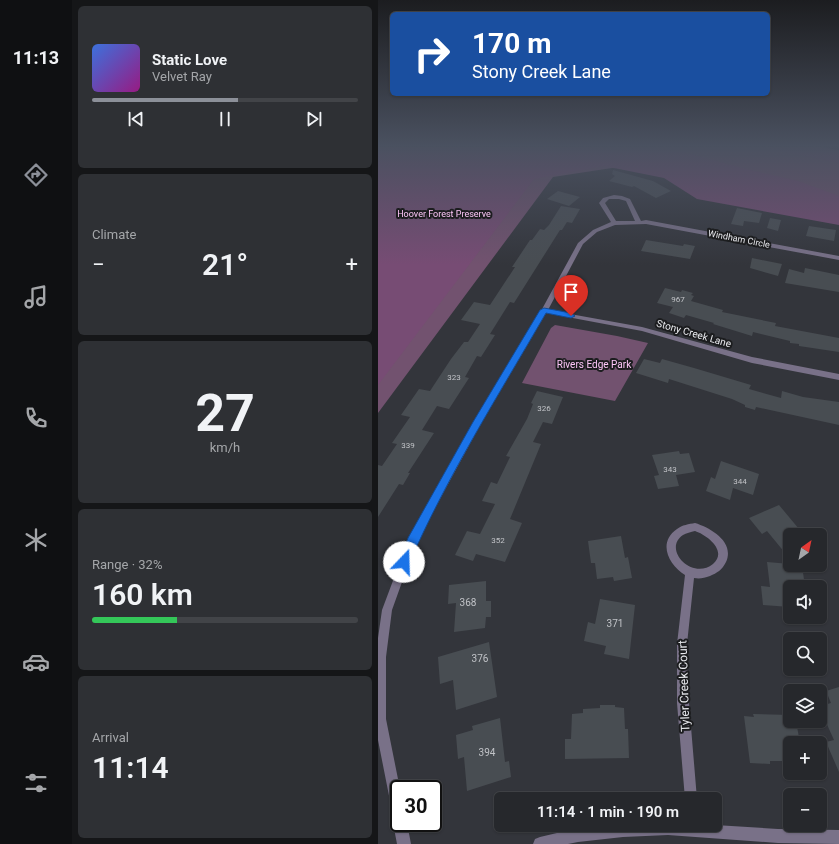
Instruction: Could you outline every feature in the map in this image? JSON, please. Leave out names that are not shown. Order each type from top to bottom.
[{"type":"street","points":[[614,223],[602,203],[604,199],[612,197],[622,197],[628,200],[638,221]]},
{"type":"street","name":"Windham Circle","points":[[392,780],[380,719],[381,657],[387,610],[412,542],[476,425],[544,310],[581,243],[595,231],[614,223],[638,221],[659,223],[839,258]]},
{"type":"street","name":"Stony Creek Lane","points":[[544,310],[642,329],[752,360],[839,377]]},
{"type":"street","points":[[695,527],[711,532],[717,538],[721,546],[722,554],[720,562],[708,573],[690,573],[676,563],[671,549],[675,535],[680,530],[695,527]]},
{"type":"street","name":"Tyler Creek Court","points":[[690,573],[682,644],[683,703],[690,792]]},
{"type":"street","points":[[722,830],[778,836],[839,837]]},
{"type":"street","points":[[402,832],[404,844]]},
{"type":"street","points":[[540,844],[578,835],[605,832]]},
{"type":"green space","name":"Hoover Forest Preserve","points":[[378,186],[546,186],[378,413]]},
{"type":"green space","points":[[378,186],[528,186],[378,385]]},
{"type":"green space","points":[[677,186],[813,186],[839,196],[839,225],[697,199]]},
{"type":"green space","name":"Hoover Forest Preserve","points":[[716,186],[839,186],[839,219]]},
{"type":"green space","name":"Rivers Edge Park","points":[[555,325],[648,343],[615,401],[522,383],[551,328]]},
{"type":"building","points":[[635,186],[663,186],[671,191],[656,198]]},
{"type":"building","points":[[558,191],[580,197],[569,206],[547,199]]},
{"type":"building","points":[[561,206],[580,209],[572,223],[567,222],[562,230],[560,230],[514,303],[510,302],[490,334],[495,335],[481,357],[477,356],[465,377],[469,378],[449,409],[437,406],[422,430],[434,433],[408,473],[410,473],[403,485],[399,484],[378,517],[378,465],[382,466],[397,444],[392,443],[410,417],[401,415],[419,389],[430,391],[451,359],[464,342],[468,342],[480,324],[461,320],[474,302],[490,305],[515,267],[512,267],[530,240],[532,240],[540,229],[544,230],[549,225]]},
{"type":"building","points":[[737,208],[762,213],[759,223],[744,221],[743,226],[731,224]]},
{"type":"building","points":[[770,218],[781,220],[778,231],[767,228]]},
{"type":"building","points":[[809,226],[836,230],[834,241],[806,236]]},
{"type":"building","points":[[646,240],[683,246],[684,244],[695,246],[690,259],[641,251]]},
{"type":"building","points":[[752,258],[782,264],[778,276],[750,268]]},
{"type":"building","points":[[805,268],[839,275],[839,292],[785,283],[789,269],[804,273]]},
{"type":"building","points":[[665,288],[693,293],[691,295],[694,296],[691,301],[723,310],[722,312],[776,323],[775,326],[839,338],[839,352],[799,346],[799,344],[790,343],[790,341],[753,332],[752,336],[686,315],[684,318],[669,313],[673,307],[657,303]]},
{"type":"building","points":[[644,359],[660,363],[662,359],[694,368],[751,385],[749,389],[781,398],[782,391],[803,397],[839,402],[839,425],[756,407],[755,410],[745,407],[745,405],[732,399],[669,379],[668,383],[636,373]]},
{"type":"building","points":[[537,391],[563,397],[552,424],[543,422],[533,442],[541,444],[510,519],[522,523],[505,562],[476,554],[473,561],[455,555],[467,531],[480,534],[495,504],[482,501],[491,482],[497,484],[510,457],[506,456],[527,419],[533,404],[531,403]]},
{"type":"building","points":[[679,451],[680,454],[689,453],[695,472],[676,475],[679,486],[658,489],[654,476],[659,475],[652,455]]},
{"type":"building","points":[[721,461],[759,474],[753,495],[733,488],[730,500],[706,491],[711,477],[715,479]]},
{"type":"building","points":[[779,505],[798,528],[783,528],[783,550],[767,531],[762,534],[749,518]]},
{"type":"building","points":[[621,536],[625,558],[628,557],[632,578],[614,581],[613,577],[597,579],[595,563],[591,563],[588,541]]},
{"type":"building","points":[[767,562],[783,563],[783,572],[803,572],[804,580],[783,580],[783,606],[763,605],[761,586],[770,587]]},
{"type":"building","points":[[486,581],[486,601],[491,601],[491,617],[486,617],[485,628],[454,632],[456,603],[448,604],[449,585]]},
{"type":"building","points":[[600,599],[635,605],[629,659],[604,654],[606,646],[584,641],[588,622],[595,624]]},
{"type":"building","points":[[489,642],[497,697],[456,710],[453,680],[440,684],[438,657]]},
{"type":"building","points":[[839,687],[839,772],[827,744],[827,742],[834,740],[827,724],[827,704],[831,703],[827,691]]},
{"type":"building","points":[[600,705],[615,705],[615,707],[624,708],[625,729],[628,729],[629,758],[565,759],[565,739],[571,739],[572,714],[583,713],[583,709],[600,708]]},
{"type":"building","points":[[753,714],[783,715],[783,728],[797,728],[799,736],[783,736],[783,761],[770,761],[770,764],[750,763],[744,716],[754,717]]},
{"type":"building","points":[[500,718],[505,762],[509,761],[511,777],[467,791],[464,757],[458,759],[456,735],[473,730],[472,726]]},
{"type":"route","points":[[404,562],[412,542],[476,425],[544,310],[571,316]]}]
